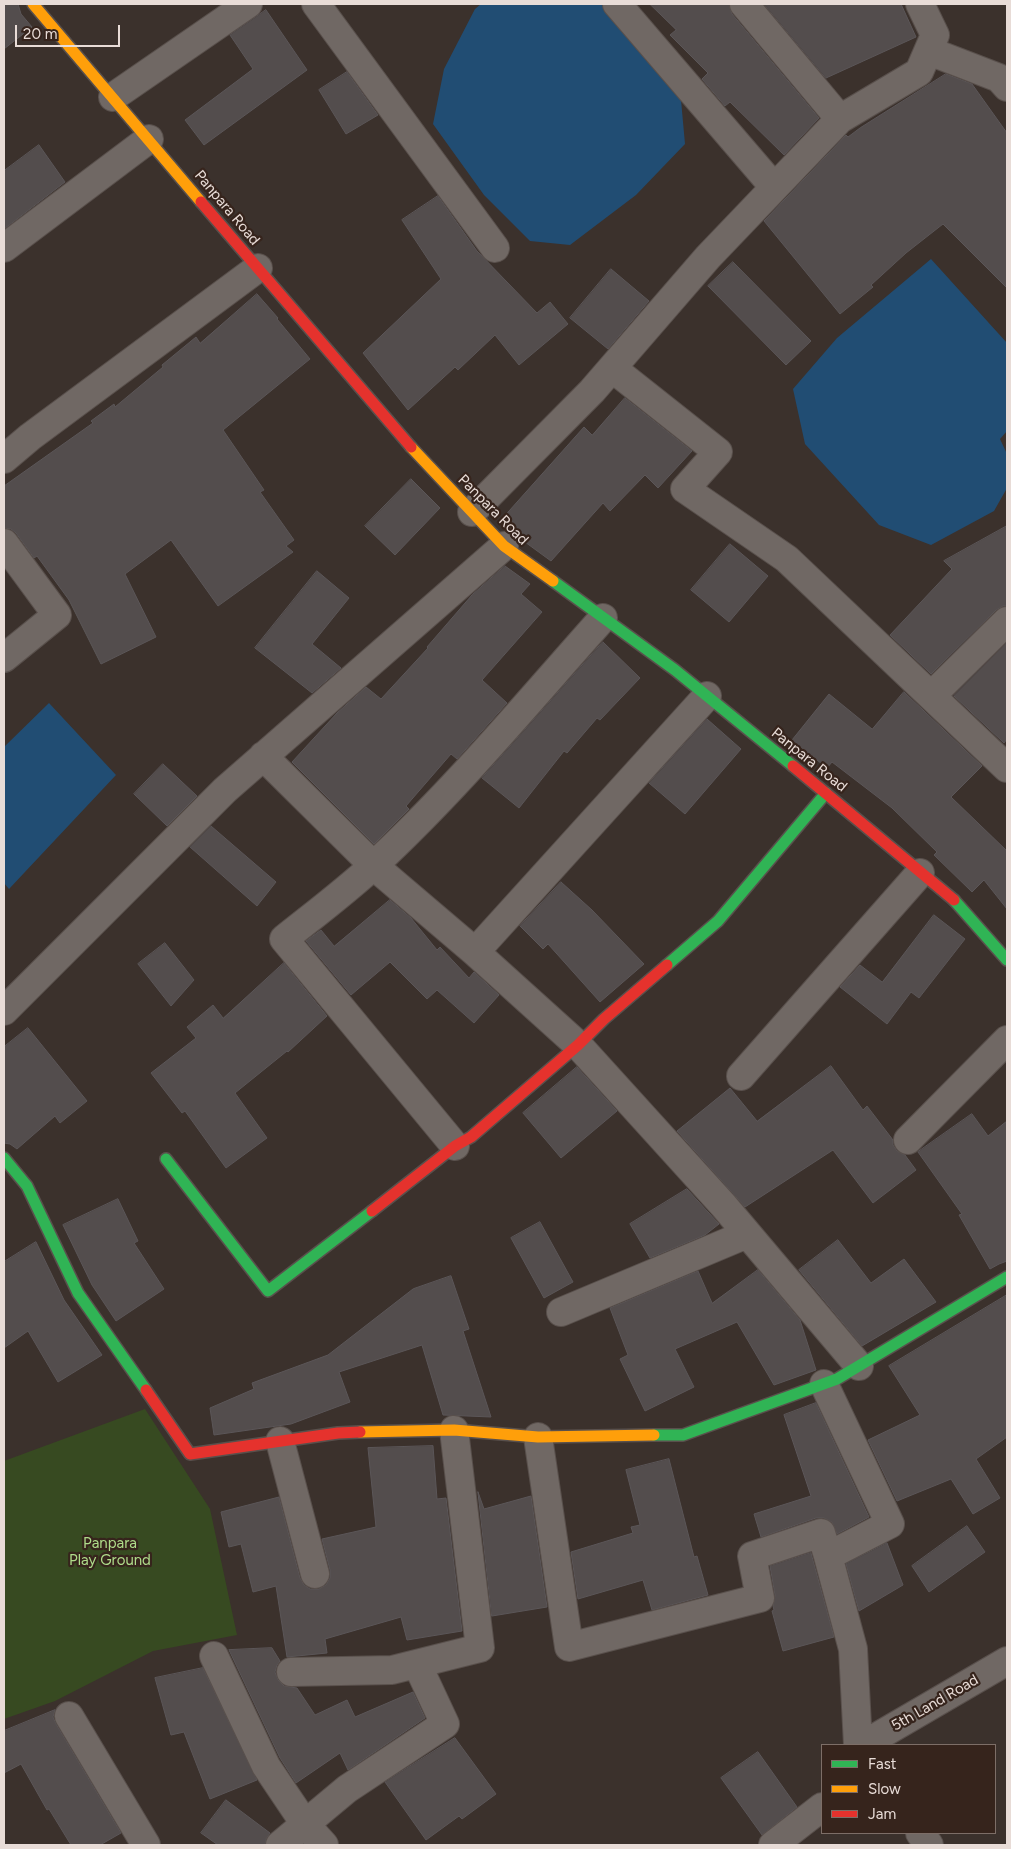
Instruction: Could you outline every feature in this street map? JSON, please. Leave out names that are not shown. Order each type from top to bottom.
[{"type":"street","name":"Panpara Road","points":[[33,4],[392,427],[504,546],[675,670],[707,696],[958,904],[1007,960]]},
{"type":"street","points":[[113,97],[248,4]]},
{"type":"street","points":[[316,4],[495,248]]},
{"type":"street","points":[[617,4],[774,187]]},
{"type":"street","points":[[744,4],[840,119]]},
{"type":"street","points":[[472,512],[592,391],[708,256],[840,119],[920,72],[936,35],[920,4]]},
{"type":"street","points":[[929,51],[999,78],[1007,87]]},
{"type":"street","points":[[4,248],[149,139]]},
{"type":"street","points":[[4,459],[30,437],[258,268]]},
{"type":"street","points":[[612,368],[718,452],[685,489],[787,559],[1007,768]]},
{"type":"street","points":[[4,543],[57,615],[4,658]]},
{"type":"street","points":[[4,1011],[225,790],[504,546]]},
{"type":"street","points":[[455,1146],[284,940],[374,866],[466,772],[603,618]]},
{"type":"street","points":[[931,696],[1007,621]]},
{"type":"street","points":[[475,952],[707,696]]},
{"type":"street","points":[[263,756],[374,866],[475,952],[578,1045],[747,1234],[859,1366]]},
{"type":"street","points":[[166,1158],[268,1291],[455,1146],[471,1137],[718,921],[826,794]]},
{"type":"street","points":[[741,1076],[920,872]]},
{"type":"street","points":[[908,1140],[1007,1040]]},
{"type":"street","points":[[4,1158],[27,1186],[78,1293],[190,1454],[338,1433],[454,1430],[538,1437],[684,1435],[837,1379],[1007,1277]]},
{"type":"street","points":[[561,1312],[747,1234]]},
{"type":"street","points":[[824,1384],[890,1524],[828,1556]]},
{"type":"street","points":[[291,1672],[392,1670],[480,1648],[454,1430]]},
{"type":"street","points":[[538,1437],[569,1647],[760,1598],[752,1556],[821,1533],[852,1649],[858,1744]]},
{"type":"street","points":[[280,1441],[315,1574]]},
{"type":"street","points":[[214,1656],[266,1766],[305,1824],[324,1845]]},
{"type":"street","name":"5th Land Road","points":[[865,1744],[1007,1661]]},
{"type":"street","points":[[280,1845],[347,1788],[445,1724],[417,1664]]},
{"type":"street","points":[[69,1716],[146,1845]]},
{"type":"street","points":[[777,1844],[821,1808]]},
{"type":"street","points":[[921,1834],[929,1845]]},
{"type":"green space","name":"Panpara Play Ground","points":[[145,1409],[210,1509],[237,1635],[153,1651],[55,1701],[4,1719],[4,1461]]},
{"type":"water","points":[[481,4],[603,4],[681,100],[685,144],[636,195],[570,245],[530,241],[484,195],[433,124],[444,69],[475,9]]},
{"type":"water","points":[[931,259],[1007,343],[1007,431],[1000,439],[1007,454],[1007,488],[994,511],[931,545],[879,525],[805,444],[793,389],[837,338]]},
{"type":"water","points":[[49,703],[116,775],[9,889],[4,883],[4,747]]},
{"type":"building","points":[[4,4],[18,4],[21,14],[32,27],[4,49]]},
{"type":"building","points":[[650,4],[729,4],[732,14],[819,118],[784,155],[730,102],[725,106],[702,79],[708,73],[670,35],[676,30]]},
{"type":"building","points":[[764,4],[901,4],[916,37],[826,78]]},
{"type":"building","points":[[266,10],[307,70],[204,145],[185,120],[253,69],[230,35]]},
{"type":"building","points":[[347,72],[378,115],[346,134],[319,90]]},
{"type":"building","points":[[946,74],[972,84],[1007,133],[1007,288],[943,224],[906,253],[871,285],[873,287],[840,314],[764,221],[846,135],[848,137]]},
{"type":"building","points":[[39,145],[65,182],[4,229],[4,171]]},
{"type":"building","points":[[438,196],[477,251],[537,313],[550,302],[568,324],[519,365],[495,335],[458,370],[455,367],[408,410],[363,353],[441,279],[402,220]]},
{"type":"building","points":[[733,262],[811,341],[786,365],[708,286]]},
{"type":"building","points":[[611,269],[649,301],[608,349],[570,318]]},
{"type":"building","points":[[257,294],[310,359],[223,430],[264,490],[260,492],[294,540],[286,546],[293,552],[218,606],[171,540],[125,574],[156,637],[101,664],[69,600],[37,556],[34,558],[16,533],[11,529],[4,528],[4,486],[93,423],[91,421],[114,404],[115,407],[196,337],[200,343]]},
{"type":"building","points":[[625,398],[692,451],[658,488],[645,475],[610,511],[603,503],[551,561],[514,534],[501,520],[584,427],[592,435]]},
{"type":"building","points":[[411,479],[440,508],[395,555],[365,526]]},
{"type":"building","points":[[1007,526],[1007,606],[996,610],[931,674],[890,635],[952,569],[944,561]]},
{"type":"building","points":[[730,544],[768,576],[729,622],[691,590]]},
{"type":"building","points":[[505,566],[530,584],[521,594],[542,612],[482,680],[507,703],[457,759],[451,754],[406,806],[409,809],[374,844],[292,762],[337,713],[366,687],[381,699],[428,648],[472,595]]},
{"type":"building","points":[[317,571],[349,598],[312,644],[341,668],[312,693],[255,648]]},
{"type":"building","points":[[603,642],[640,678],[600,720],[597,718],[567,753],[564,751],[519,808],[482,778]]},
{"type":"building","points":[[1007,643],[1007,739],[1004,743],[954,696]]},
{"type":"building","points":[[904,692],[982,766],[951,797],[1007,851],[1007,909],[984,880],[972,892],[934,855],[937,852],[892,808],[832,762],[827,768],[792,740],[829,694],[872,729]]},
{"type":"building","points":[[707,719],[741,749],[685,814],[649,783]]},
{"type":"building","points":[[163,764],[197,796],[167,826],[134,794]]},
{"type":"building","points":[[211,826],[276,882],[257,906],[190,847]]},
{"type":"building","points":[[561,882],[592,910],[644,964],[600,1002],[548,944],[543,949],[520,926]]},
{"type":"building","points":[[390,900],[411,918],[437,950],[440,947],[469,978],[474,972],[499,995],[474,1023],[437,990],[427,999],[390,962],[351,995],[306,941],[321,930],[334,946]]},
{"type":"building","points":[[934,915],[965,939],[919,998],[911,992],[887,1024],[840,987],[860,965],[882,982]]},
{"type":"building","points":[[165,943],[194,980],[171,1006],[138,964]]},
{"type":"building","points":[[284,963],[327,1016],[288,1052],[235,1093],[267,1138],[226,1168],[185,1111],[182,1113],[151,1073],[196,1038],[187,1027],[213,1005],[223,1018]]},
{"type":"building","points":[[28,1028],[87,1101],[60,1123],[55,1116],[17,1149],[10,1144],[4,1143],[4,1047]]},
{"type":"building","points":[[831,1066],[863,1110],[867,1106],[893,1140],[893,1145],[897,1151],[905,1155],[916,1170],[873,1203],[833,1150],[745,1207],[677,1131],[730,1088],[757,1121]]},
{"type":"building","points":[[577,1067],[617,1111],[561,1158],[523,1113]]},
{"type":"building","points":[[972,1114],[988,1136],[1007,1121],[1007,1261],[990,1269],[959,1215],[962,1214],[918,1152]]},
{"type":"building","points":[[687,1189],[719,1224],[705,1235],[650,1258],[630,1224]]},
{"type":"building","points":[[118,1199],[138,1241],[134,1243],[164,1289],[116,1321],[92,1285],[63,1225]]},
{"type":"building","points":[[540,1222],[573,1282],[544,1298],[511,1238]]},
{"type":"building","points":[[838,1240],[871,1283],[904,1259],[936,1302],[862,1346],[799,1270]]},
{"type":"building","points":[[36,1242],[64,1300],[102,1355],[58,1382],[28,1331],[4,1348],[4,1262]]},
{"type":"building","points":[[758,1270],[800,1320],[816,1370],[774,1385],[737,1322],[675,1349],[694,1387],[645,1411],[620,1359],[628,1355],[610,1308],[698,1271],[712,1303]]},
{"type":"building","points":[[451,1276],[469,1329],[463,1331],[491,1417],[443,1415],[422,1345],[339,1372],[350,1402],[291,1424],[214,1435],[210,1408],[254,1389],[252,1383],[328,1355],[413,1289]]},
{"type":"building","points":[[1007,1295],[1007,1437],[976,1459],[1000,1498],[973,1514],[951,1479],[897,1501],[868,1440],[920,1415],[889,1366]]},
{"type":"building","points":[[816,1403],[869,1517],[837,1534],[832,1522],[824,1518],[816,1518],[761,1537],[754,1514],[811,1496],[784,1415]]},
{"type":"building","points":[[433,1446],[437,1499],[446,1498],[462,1631],[407,1640],[401,1617],[325,1639],[327,1653],[287,1657],[276,1586],[253,1592],[241,1544],[229,1547],[221,1512],[279,1497],[300,1578],[304,1585],[310,1589],[319,1589],[326,1585],[330,1578],[330,1570],[322,1539],[376,1527],[368,1448]]},
{"type":"building","points":[[669,1459],[694,1557],[697,1556],[708,1595],[652,1610],[643,1580],[578,1599],[571,1552],[633,1533],[631,1527],[640,1525],[626,1470]]},
{"type":"building","points":[[478,1492],[484,1509],[531,1496],[547,1607],[492,1616]]},
{"type":"building","points":[[967,1526],[985,1552],[929,1592],[912,1566]]},
{"type":"building","points":[[887,1543],[903,1585],[859,1611],[846,1564]]},
{"type":"building","points":[[811,1553],[834,1637],[783,1651],[772,1611],[774,1610],[775,1595],[770,1566]]},
{"type":"building","points":[[272,1648],[280,1661],[275,1672],[278,1680],[284,1686],[297,1688],[315,1715],[347,1700],[355,1717],[413,1692],[425,1718],[348,1770],[340,1753],[296,1783],[280,1758],[229,1650]]},
{"type":"building","points":[[203,1668],[257,1780],[210,1799],[184,1732],[171,1735],[155,1678]]},
{"type":"building","points":[[55,1710],[53,1717],[56,1724],[121,1833],[100,1845],[71,1845],[49,1809],[47,1810],[21,1764],[4,1773],[4,1731]]},
{"type":"building","points":[[455,1738],[496,1794],[462,1819],[459,1816],[426,1840],[385,1782]]},
{"type":"building","points":[[758,1752],[797,1807],[762,1835],[721,1778]]},
{"type":"building","points":[[226,1800],[270,1833],[265,1845],[218,1845],[201,1833]]},
{"type":"traffic: fast","points":[[553,581],[675,670],[793,766]]},
{"type":"traffic: fast","points":[[667,965],[718,921],[826,793]]},
{"type":"traffic: fast","points":[[954,900],[1007,960]]},
{"type":"traffic: fast","points":[[4,1158],[27,1186],[78,1293],[146,1390]]},
{"type":"traffic: fast","points":[[166,1159],[268,1291],[372,1211]]},
{"type":"traffic: fast","points":[[654,1435],[683,1435],[837,1379],[1007,1277]]},
{"type":"traffic: slow","points":[[33,4],[201,202]]},
{"type":"traffic: slow","points":[[411,447],[504,546],[553,581]]},
{"type":"traffic: slow","points":[[360,1432],[454,1430],[538,1437],[654,1435]]},
{"type":"traffic: jam","points":[[201,202],[411,447]]},
{"type":"traffic: jam","points":[[793,766],[954,900]]},
{"type":"traffic: jam","points":[[372,1211],[455,1146],[471,1137],[667,965]]},
{"type":"traffic: jam","points":[[146,1390],[190,1454],[338,1433],[360,1432]]}]
